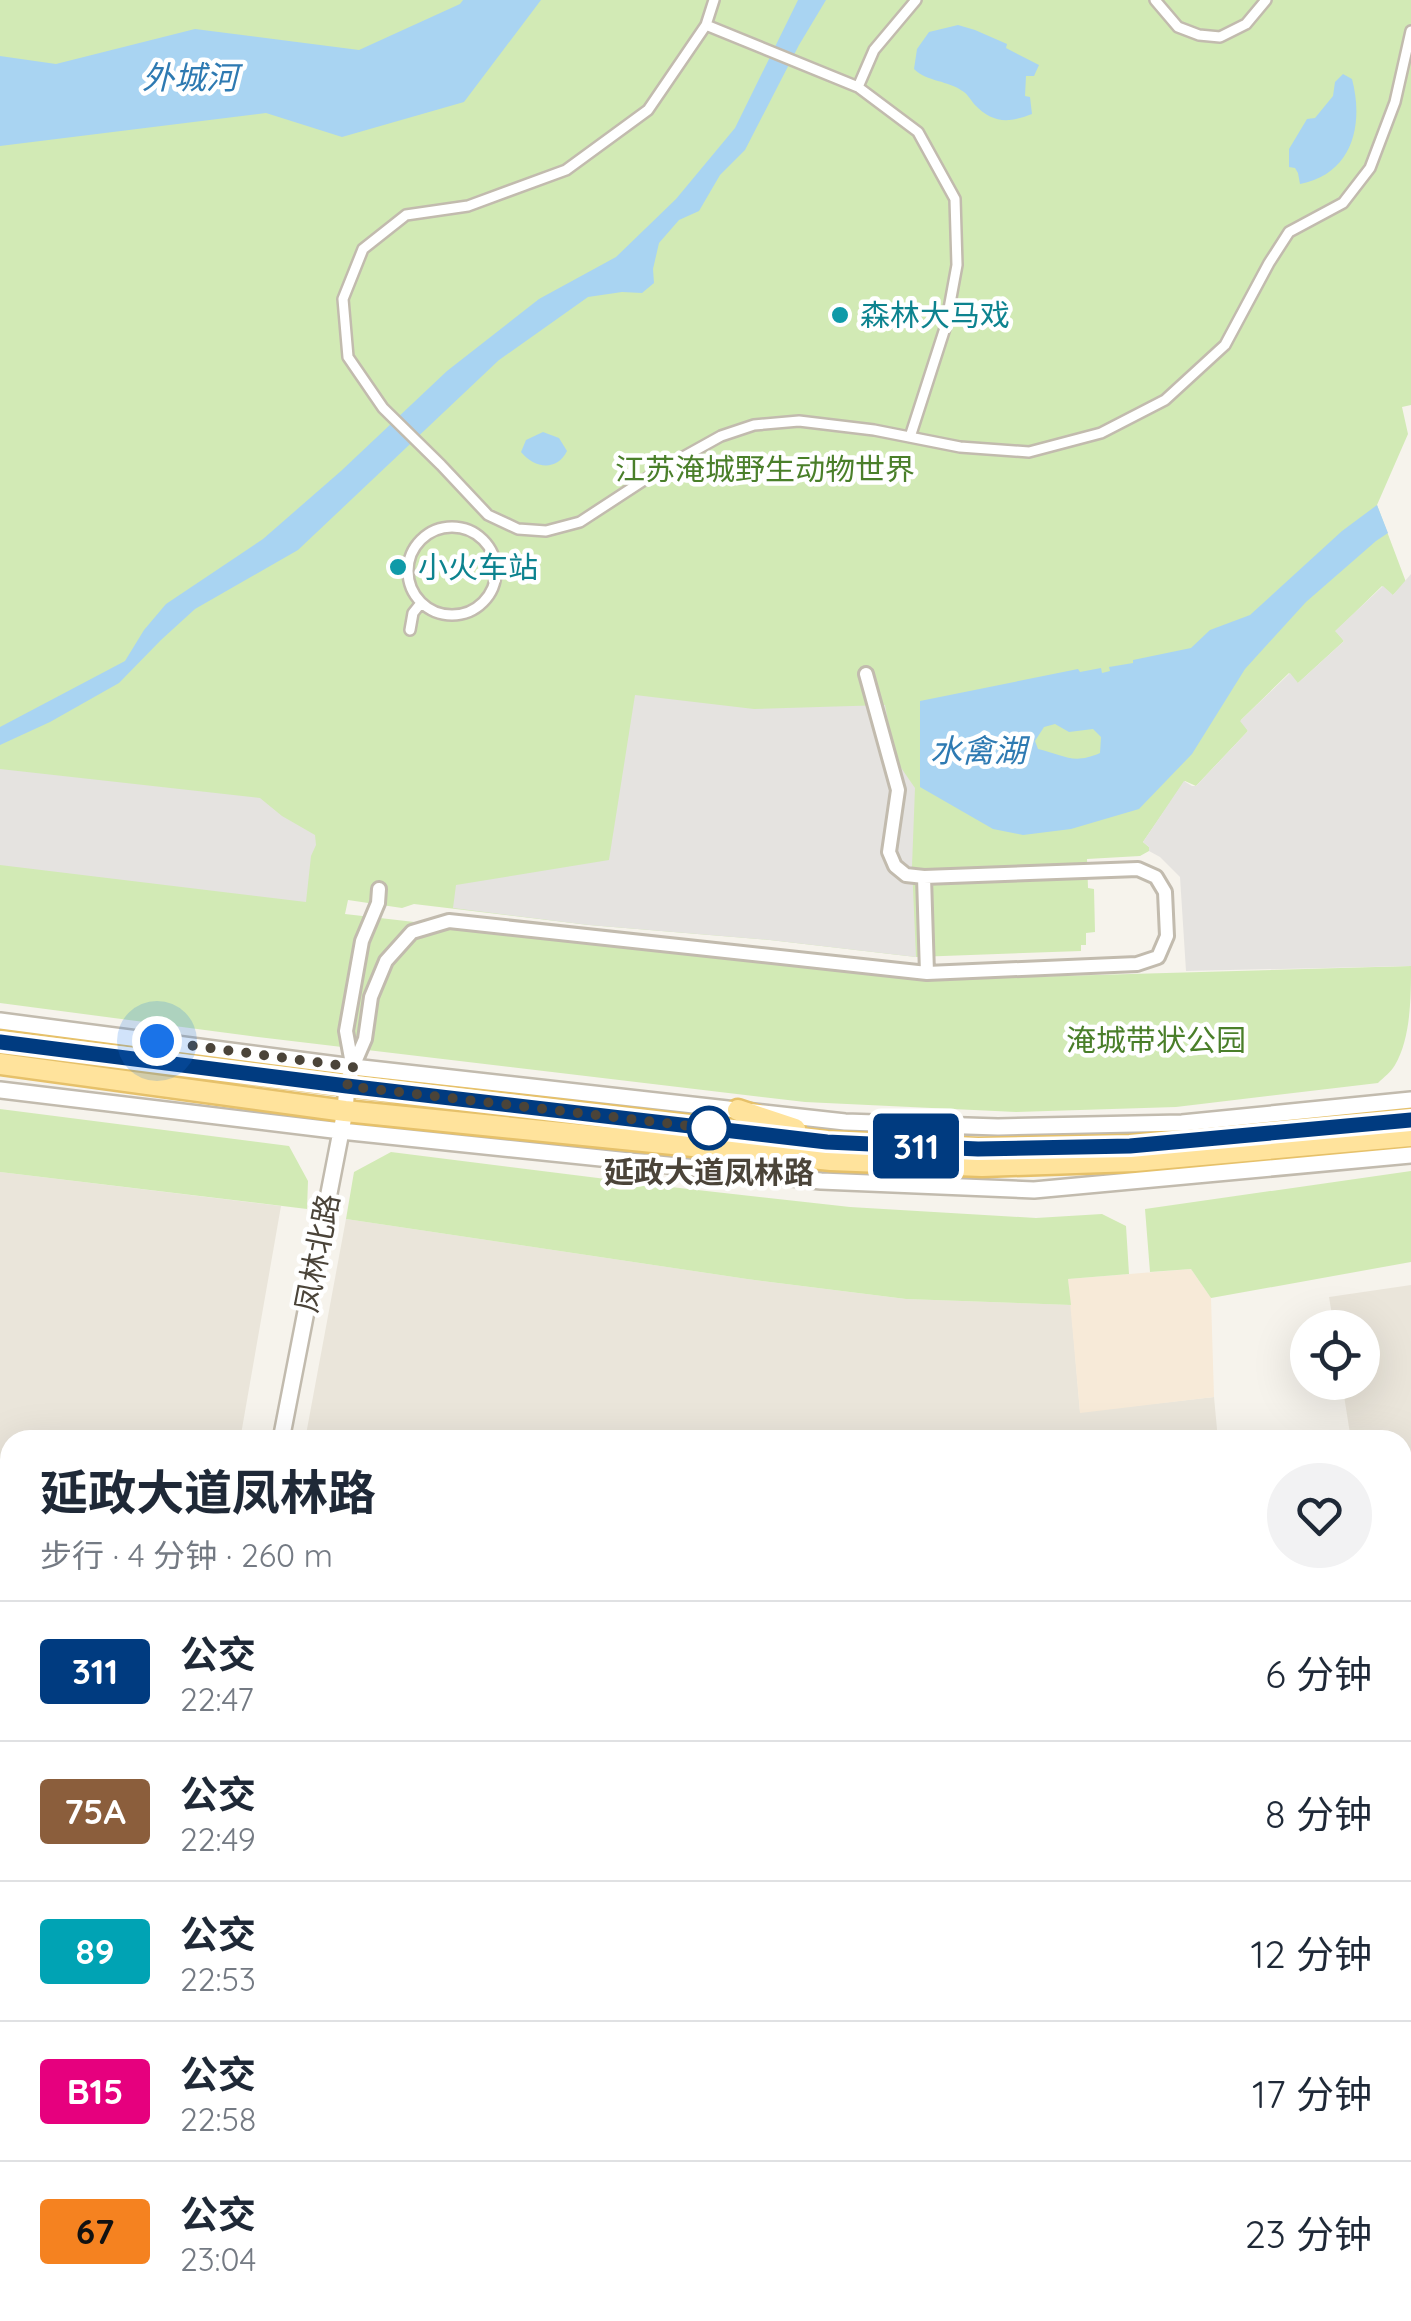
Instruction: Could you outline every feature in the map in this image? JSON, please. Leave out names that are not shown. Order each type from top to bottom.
[{"type":"main road","points":[[0,1042],[350,1076],[835,1142],[978,1149],[1130,1146],[1411,1120]]},
{"type":"main road","points":[[0,1064],[343,1121],[831,1160],[982,1166],[1135,1161],[1411,1136]]},
{"type":"main road","points":[[738,1110],[835,1142]]},
{"type":"street","points":[[714,0],[706,25],[648,110],[566,170],[468,206],[406,214],[363,249],[343,300],[348,357],[383,408],[488,515],[518,528],[546,531],[580,522],[720,436],[754,426],[799,421],[874,430],[960,447],[1030,452],[1101,433],[1165,400],[1225,345],[1289,232],[1344,203],[1370,168],[1395,102],[1411,31]]},
{"type":"street","points":[[858,87],[874,50],[916,0]]},
{"type":"street","points":[[1156,0],[1178,27],[1199,36],[1220,36],[1246,24],[1266,0]]},
{"type":"street","points":[[706,25],[858,87],[918,132],[955,199],[957,265],[946,325],[910,438]]},
{"type":"street","points":[[474,534],[488,515]]},
{"type":"street","points":[[454,527],[474,534],[490,550],[496,564],[491,592],[482,603],[457,615],[442,614],[421,603],[410,588],[407,574],[415,546],[439,528],[454,527]]},
{"type":"street","points":[[410,630],[413,614],[421,603]]},
{"type":"street","points":[[350,1076],[365,1038],[371,997],[386,961],[412,932],[449,921],[927,973],[1137,964],[1158,957],[1167,936],[1165,892],[1156,877],[1138,869],[924,877],[906,875],[895,866],[889,852],[898,790],[866,674]]},
{"type":"street","points":[[924,877],[927,973]]},
{"type":"street","points":[[350,1076],[346,1032],[362,941],[378,903],[379,888]]},
{"type":"street","points":[[0,1021],[350,1076],[845,1122],[1182,1124],[1411,1100]]},
{"type":"street","name":"凤林北路","points":[[283,1430],[350,1076]]},
{"type":"street","points":[[0,1090],[343,1121],[821,1181],[1034,1190],[1411,1155]]},
{"type":"shaded area","points":[[1411,574],[1411,966],[1186,971],[1180,877],[1143,842],[1184,781],[1196,786],[1248,731],[1240,721],[1290,673],[1298,683],[1344,641],[1335,631],[1383,586],[1393,595]]},
{"type":"shaded area","points":[[635,695],[754,709],[885,705],[895,759],[915,788],[912,866],[916,957],[453,908],[456,885],[609,860]]},
{"type":"shaded area","points":[[0,769],[260,798],[315,835],[306,902],[0,865]]},
{"type":"shaded area","points":[[0,1172],[281,1206],[242,1430],[0,1430]]},
{"type":"shaded area","points":[[346,1219],[906,1299],[1071,1305],[1080,1412],[1214,1397],[1217,1430],[307,1430]]},
{"type":"shaded area","points":[[1191,1269],[1211,1298],[1214,1397],[1080,1413],[1068,1279]]},
{"type":"shaded area","points":[[1411,1285],[1411,1430],[1349,1430],[1345,1400],[1380,1400],[1380,1310],[1331,1310],[1329,1297]]},
{"type":"green space","name":"江苏淹城野生动物世界","points":[[0,0],[1411,0],[1411,405],[1402,407],[1408,434],[1377,505],[1406,582],[1392,596],[1382,586],[1336,631],[1344,641],[1297,684],[1289,673],[1241,720],[1248,731],[1196,786],[1185,781],[1143,842],[1149,851],[1140,856],[1087,859],[1088,888],[1094,889],[1095,932],[1086,933],[1086,945],[1081,945],[1081,951],[916,957],[414,904],[402,908],[348,900],[345,914],[915,980],[1411,966],[1407,1030],[1393,1068],[1378,1083],[1176,1107],[1016,1112],[805,1102],[0,1003]]},
{"type":"green space","points":[[0,1109],[289,1146],[308,1181],[307,1209],[0,1172]]},
{"type":"green space","points":[[391,1152],[850,1207],[1036,1218],[1102,1214],[1126,1226],[1129,1274],[1068,1279],[1071,1305],[906,1299],[346,1219],[354,1172]]},
{"type":"green space","points":[[1411,1171],[1411,1262],[1211,1298],[1191,1269],[1150,1272],[1145,1209]]},
{"type":"water","name":"外城河","points":[[463,0],[541,0],[464,102],[342,137],[266,113],[0,146],[0,56],[56,64],[195,29],[359,50]]},
{"type":"water","points":[[798,0],[826,0],[745,150],[720,175],[699,211],[679,220],[659,243],[654,283],[642,293],[588,297],[499,360],[298,550],[195,609],[119,683],[0,745],[0,727],[125,661],[166,604],[263,539],[447,371],[539,299],[616,257],[676,199],[735,128]]},
{"type":"water","points":[[958,25],[1007,44],[1006,48],[1039,65],[1034,76],[1026,76],[1025,96],[1030,97],[1032,114],[1009,120],[995,118],[981,111],[958,88],[914,69],[917,49],[929,32]]},
{"type":"water","points":[[1343,74],[1352,79],[1355,96],[1355,129],[1350,145],[1332,170],[1300,184],[1295,168],[1289,167],[1289,149],[1307,119],[1315,118],[1333,96],[1335,82]]},
{"type":"water","points":[[543,432],[559,438],[567,451],[552,465],[533,462],[521,452],[526,440]]},
{"type":"water","name":"水禽湖","points":[[1377,505],[1388,533],[1306,602],[1245,669],[1192,754],[1139,809],[1071,829],[1023,835],[993,829],[920,787],[920,701],[1078,669],[1080,672],[1101,668],[1102,673],[1133,660],[1191,648],[1210,630],[1250,615],[1342,531]],"holes":[[[1055,724],[1069,732],[1093,729],[1101,737],[1100,753],[1075,759],[1038,749],[1035,741],[1044,727]]]},
{"type":"bus line","name":"311","points":[[0,1042],[827,1142],[978,1149],[1130,1146],[1411,1120]]},
{"type":"place","name":"森林大马戏","points":[[840,315]]},
{"type":"place","name":"小火车站","points":[[398,567]]},
{"type":"place","name":"延政大道凤林路","points":[[709,1128]]},
{"type":"route","points":[[157,1041],[353,1067],[347,1086],[716,1129],[709,1128]]},
{"type":"park label","name":"淹城带状公园","points":[[1156,1040]]}]
